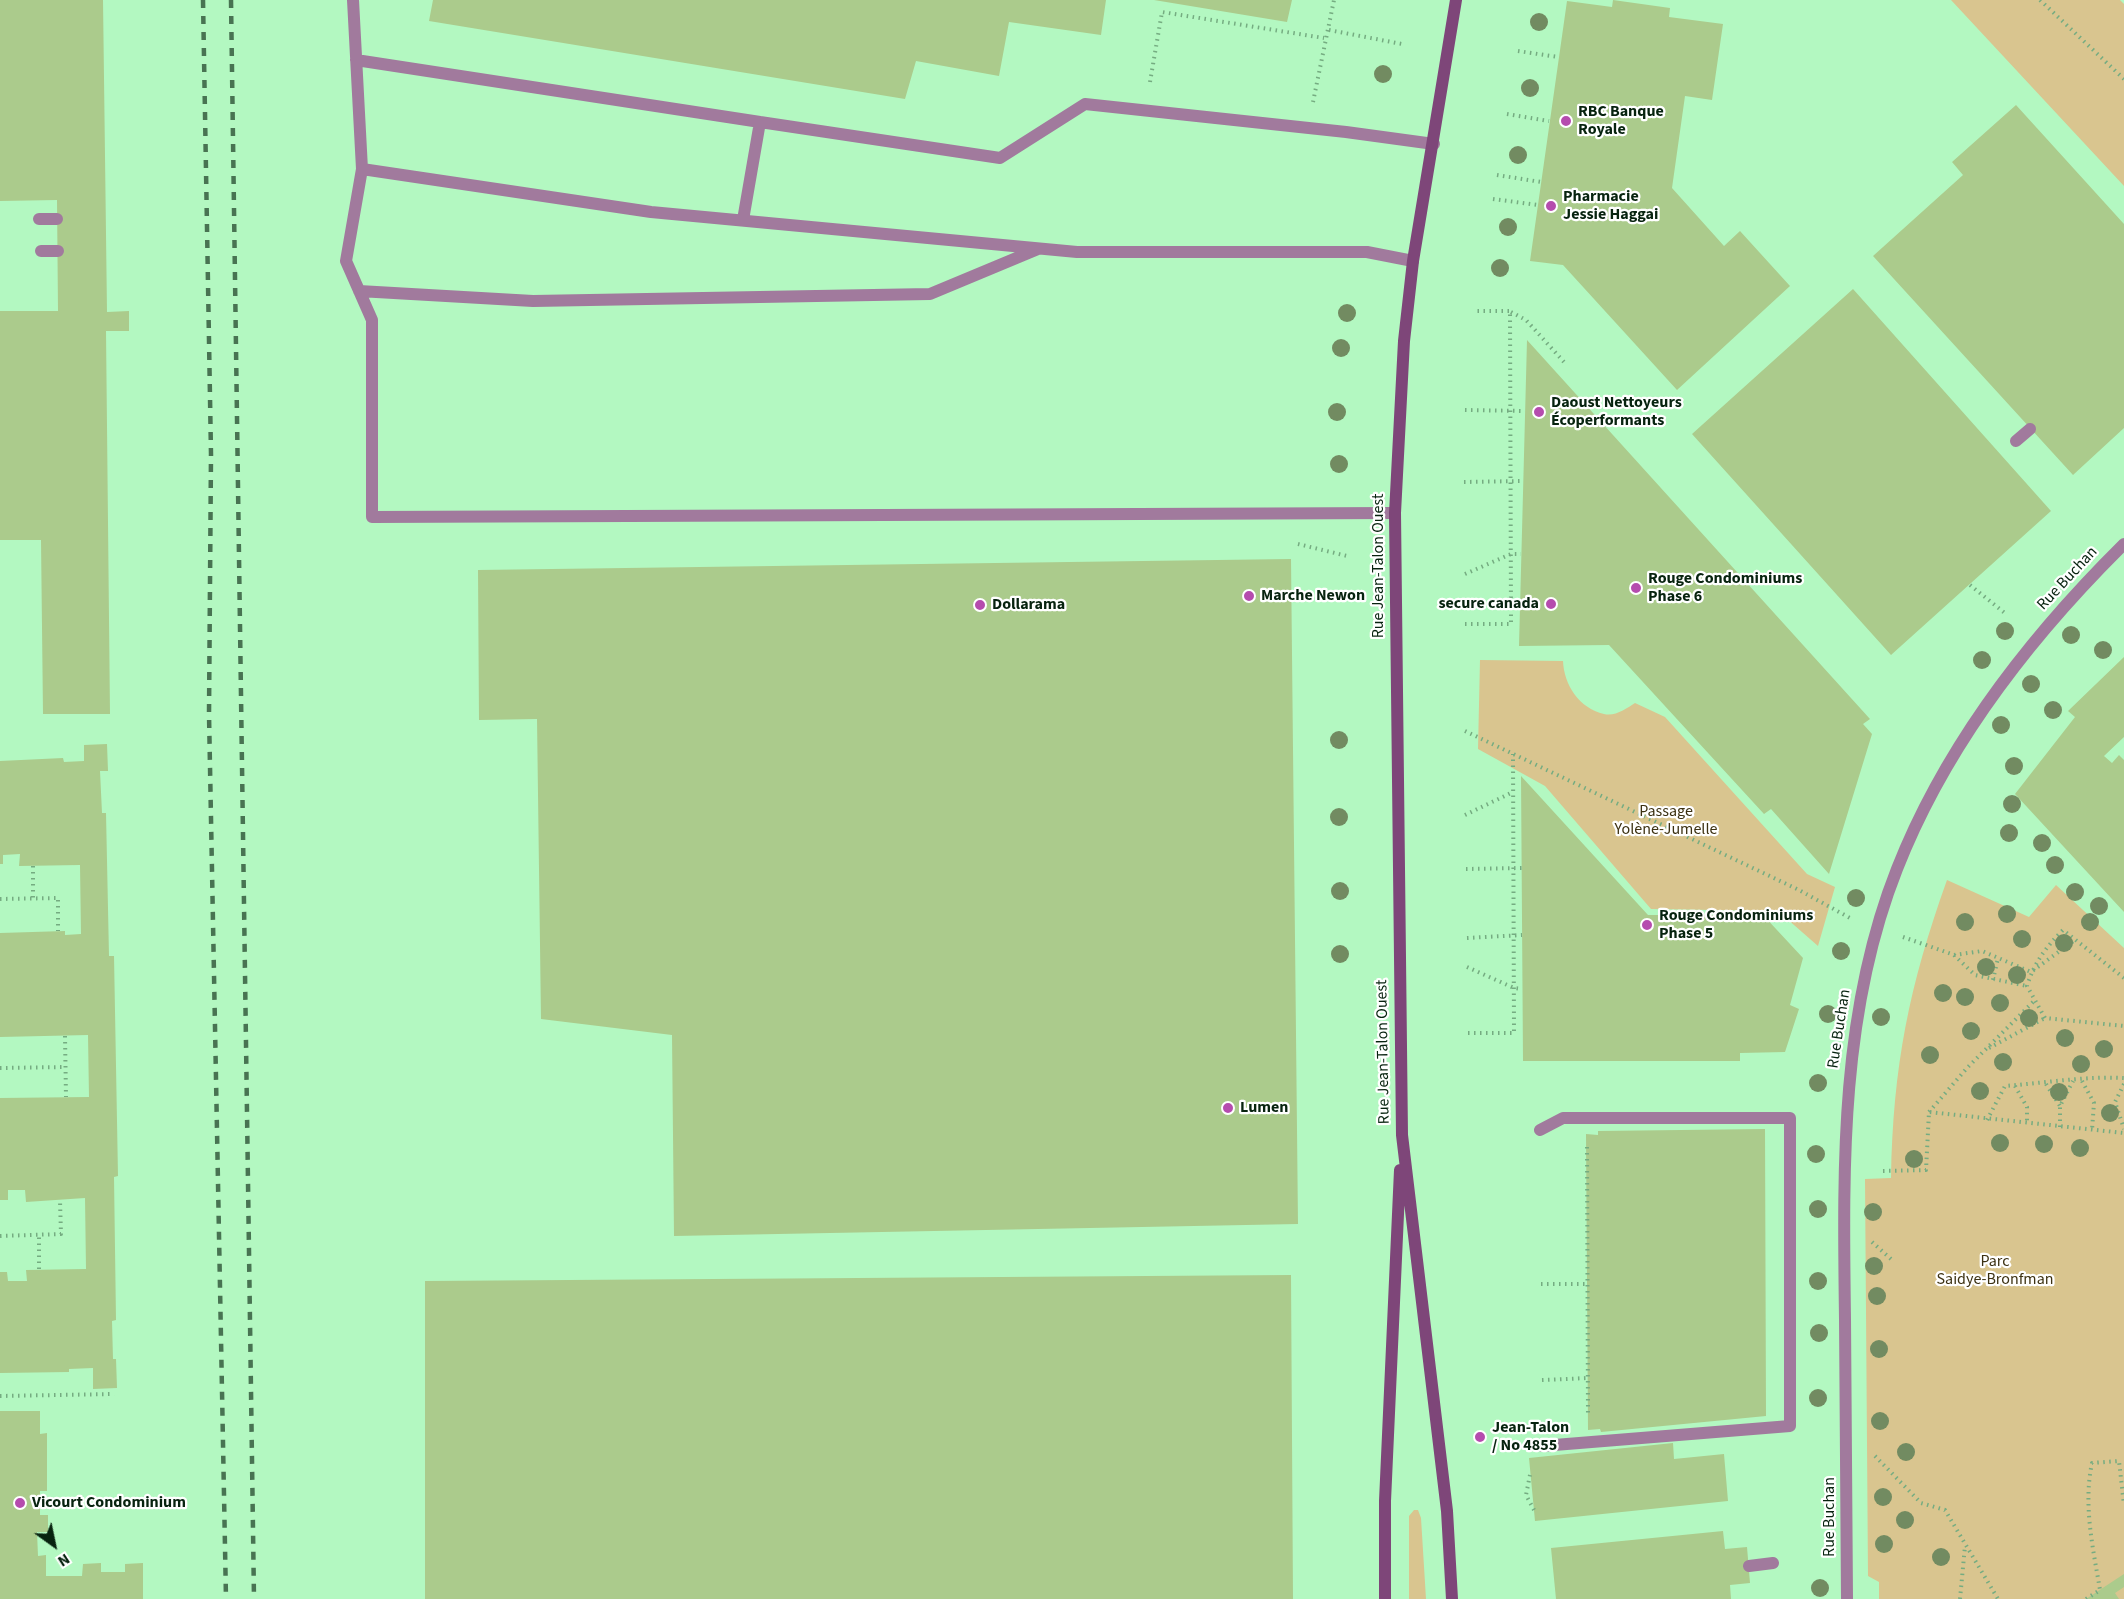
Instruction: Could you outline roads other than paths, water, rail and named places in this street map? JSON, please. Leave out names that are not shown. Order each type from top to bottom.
[{"type":"main road","name":"Rue Jean-Talon Ouest","points":[[1385,1599],[1385,1501],[1402,1135],[1395,513],[1403,352],[1413,261],[1456,0]]},
{"type":"main road","name":"Rue Jean-Talon Ouest","points":[[1402,1135],[1445,1500],[1452,1599]]},
{"type":"street","points":[[353,0],[362,169],[345,261],[372,320],[372,517],[1395,513]]},
{"type":"street","points":[[356,60],[1000,158],[1085,104],[1434,144]]},
{"type":"street","points":[[743,220],[760,122]]},
{"type":"street","points":[[362,169],[651,212],[1077,252],[1367,252],[1413,261]]},
{"type":"street","points":[[39,219],[57,219]]},
{"type":"street","points":[[359,291],[533,301],[930,294],[1040,248]]},
{"type":"street","points":[[41,251],[58,251]]},
{"type":"street","points":[[2016,441],[2030,429]]},
{"type":"street","name":"Rue Buchan","points":[[1847,1599],[1845,1133],[1851,1046],[1869,962],[1896,872],[1940,777],[1977,717],[2017,662],[2124,544]]},
{"type":"street","points":[[1540,1130],[1563,1118],[1790,1118],[1790,1426],[1542,1446]]},
{"type":"street","points":[[1749,1566],[1773,1563]]},
{"type":"railway","points":[[203,0],[211,454],[209,714],[226,1599]]},
{"type":"railway","points":[[231,0],[254,1599]]},
{"type":"place","name":"RBC Banque Royale","points":[[1566,121]]},
{"type":"place","name":"Pharmacie Jessie Haggai","points":[[1551,206]]},
{"type":"place","name":"Daoust Nettoyeurs Écoperformants","points":[[1539,412]]},
{"type":"place","name":"Rouge Condominiums Phase 6","points":[[1636,588]]},
{"type":"place","name":"Marche Newon","points":[[1249,596]]},
{"type":"place","name":"secure canada","points":[[1551,604]]},
{"type":"place","name":"Dollarama","points":[[980,605]]},
{"type":"place","name":"Rouge Condominiums Phase 5","points":[[1647,925]]},
{"type":"place","name":"Lumen","points":[[1228,1108]]},
{"type":"place","name":"Jean-Talon / No 4855","points":[[1480,1437]]},
{"type":"place","name":"Vicourt Condominium","points":[[20,1503]]},
{"type":"park label","name":"Passage Yolène-Jumelle","points":[[1666,821]]},
{"type":"park label","name":"Parc Saidye-Bronfman","points":[[1995,1271]]}]
